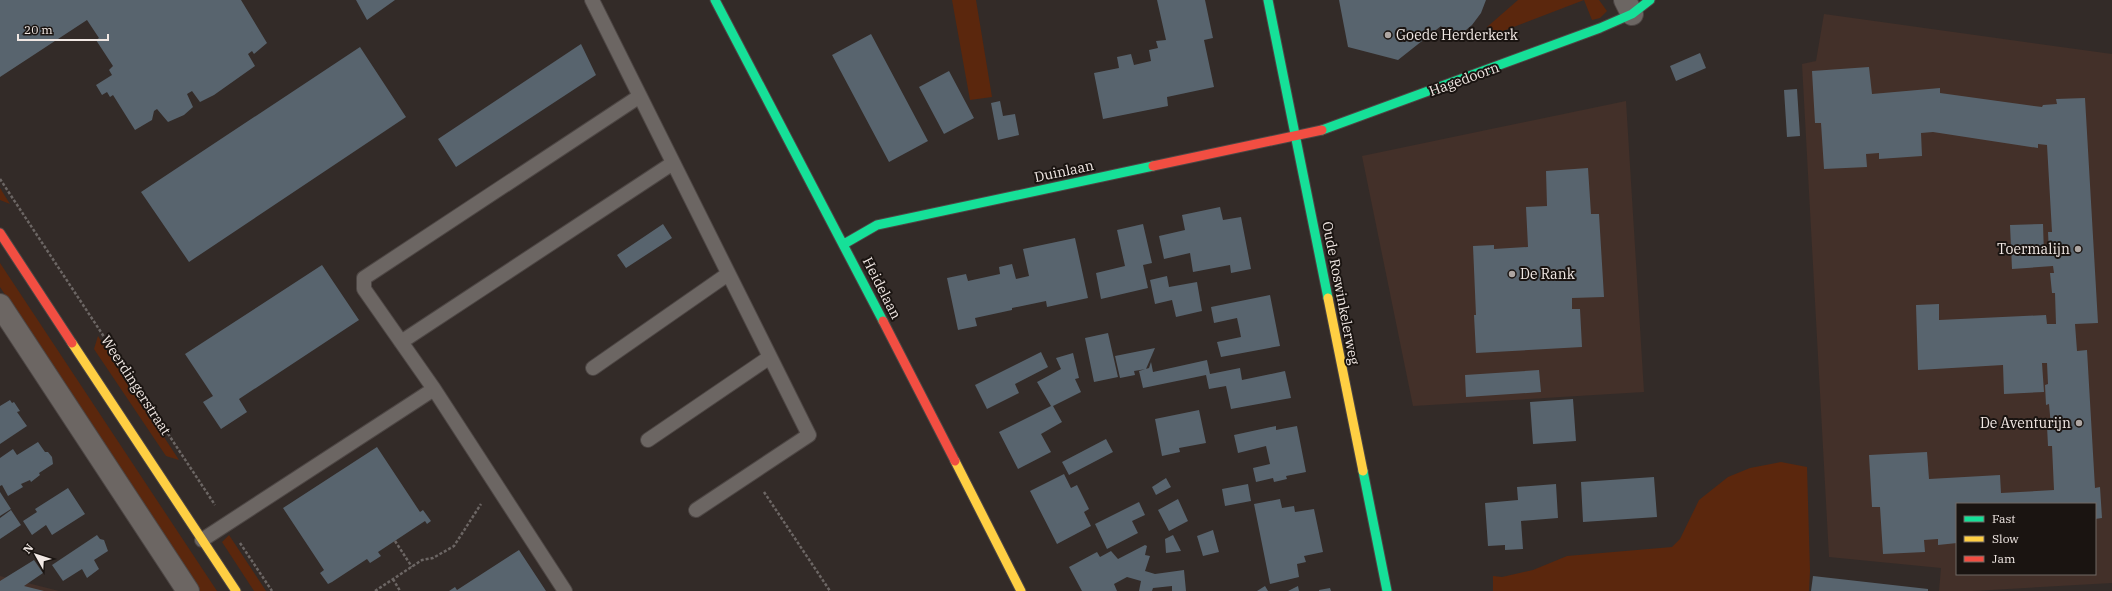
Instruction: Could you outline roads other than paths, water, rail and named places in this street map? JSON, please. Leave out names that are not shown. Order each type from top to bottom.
[{"type":"street","name":"Heidelaan","points":[[715,0],[844,244],[1020,591]]},
{"type":"street","name":"Oude Roswinkelerweg","points":[[1268,0],[1387,591]]},
{"type":"street","name":"Hagedoorn","points":[[1295,137],[1331,128],[1600,28],[1628,7],[1650,0]]},
{"type":"street","name":"Duinlaan","points":[[844,244],[877,225],[1295,137]]},
{"type":"street","points":[[0,234],[236,591]]},
{"type":"street","points":[[0,305],[188,591]]},
{"type":"lane","points":[[592,0],[809,435],[696,510]]},
{"type":"lane","points":[[565,591],[434,389],[364,289],[364,278],[640,96]]},
{"type":"lane","points":[[401,342],[673,163]]},
{"type":"lane","points":[[593,368],[728,274]]},
{"type":"lane","points":[[648,440],[770,357]]},
{"type":"lane","points":[[202,540],[434,389]]},
{"type":"place","name":"Goede Herderkerk","points":[[1388,35]]},
{"type":"place","name":"Toermalijn","points":[[2078,249]]},
{"type":"place","name":"De Rank","points":[[1512,274]]},
{"type":"place","name":"De Aventurijn","points":[[2079,423]]}]
